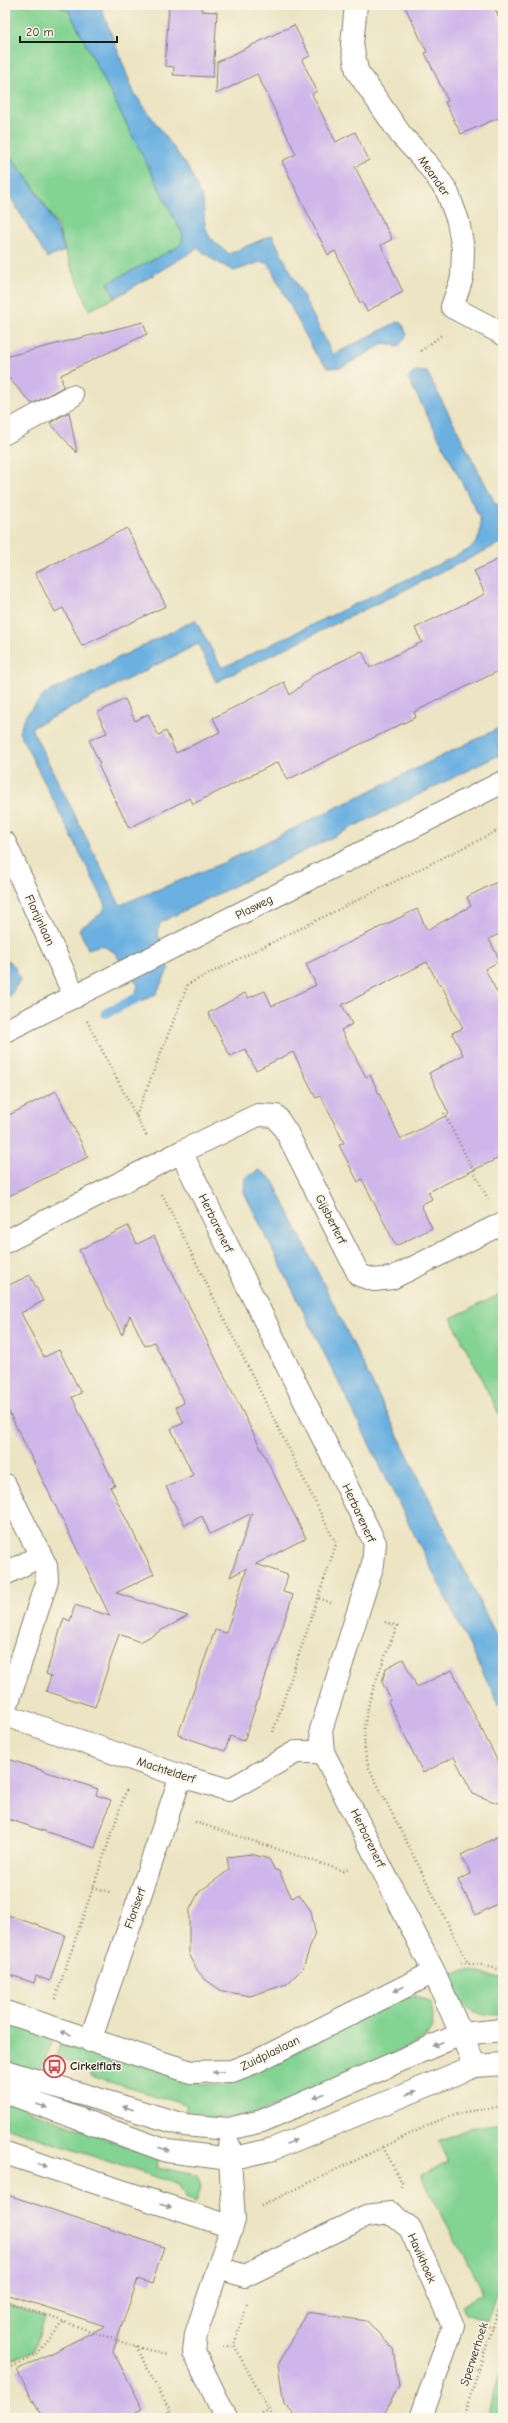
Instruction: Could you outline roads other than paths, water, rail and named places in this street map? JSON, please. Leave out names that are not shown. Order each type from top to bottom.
[{"type":"street","name":"Meander","points":[[356,5],[352,44],[357,71],[396,128],[426,162],[447,191],[458,221],[463,249],[462,278],[452,307],[503,334]]},
{"type":"street","points":[[5,433],[72,396]]},
{"type":"street","name":"Plasweg","points":[[5,1031],[503,782]]},
{"type":"street","name":"Florijnlaan","points":[[5,843],[75,997]]},
{"type":"street","name":"Gijsberterf","points":[[181,1152],[258,1115],[276,1116],[287,1133],[359,1275],[374,1280],[392,1278],[502,1224]]},
{"type":"street","points":[[5,1242],[181,1152]]},
{"type":"street","name":"Herbarenerf","points":[[181,1152],[375,1543],[373,1564],[321,1730],[323,1752],[377,1856],[434,1972],[475,2066]]},
{"type":"street","points":[[5,1485],[46,1566],[47,1580],[5,1712]]},
{"type":"street","points":[[5,1574],[40,1556]]},
{"type":"street","name":"Machtelderf","points":[[5,1715],[181,1776],[229,1790],[296,1752],[323,1752]]},
{"type":"street","name":"Floriserf","points":[[90,2041],[181,1776]]},
{"type":"street","name":"Zuidplaslaan","points":[[5,2012],[90,2041],[191,2072],[232,2071],[254,2062],[434,1972]]},
{"type":"street","points":[[5,2070],[184,2125],[228,2129],[262,2121],[461,2034],[503,2030]]},
{"type":"street","points":[[5,2092],[167,2151],[230,2159],[273,2149],[475,2066],[503,2064]]},
{"type":"street","points":[[226,2418],[194,2352],[196,2334],[233,2224],[228,2129]]},
{"type":"street","points":[[5,2153],[233,2224]]},
{"type":"street","name":"Havikhoek","points":[[219,2268],[245,2276],[366,2216],[391,2213],[410,2228],[452,2326],[421,2418]]},
{"type":"water","points":[[57,5],[100,5],[134,93],[189,169],[203,201],[205,226],[210,238],[229,254],[272,235],[333,355],[397,322],[402,323],[407,335],[398,347],[385,343],[342,367],[328,368],[315,353],[268,263],[260,262],[234,271],[215,261],[198,248],[115,298],[108,283],[178,247],[182,242],[183,235],[69,11]]},
{"type":"water","points":[[5,149],[40,197],[54,223],[65,251],[47,258],[5,188]]},
{"type":"water","points":[[416,371],[427,372],[496,505],[503,504],[503,542],[216,682],[198,644],[31,728],[120,905],[223,863],[503,726],[503,753],[161,922],[157,932],[169,968],[156,994],[142,1001],[136,992],[138,985],[114,952],[101,945],[88,949],[79,929],[102,913],[106,905],[19,732],[26,715],[45,694],[195,620],[222,668],[468,550],[476,543],[479,536],[480,518],[408,378]]},
{"type":"water","points":[[5,960],[13,965],[20,980],[10,996],[5,999]]},
{"type":"water","points":[[259,1170],[272,1179],[503,1649],[503,1713],[244,1192],[245,1178]]},
{"type":"waterway","points":[[106,1013],[139,997]]},
{"type":"place","name":"Cirkelflats","points":[[55,2066]]}]
